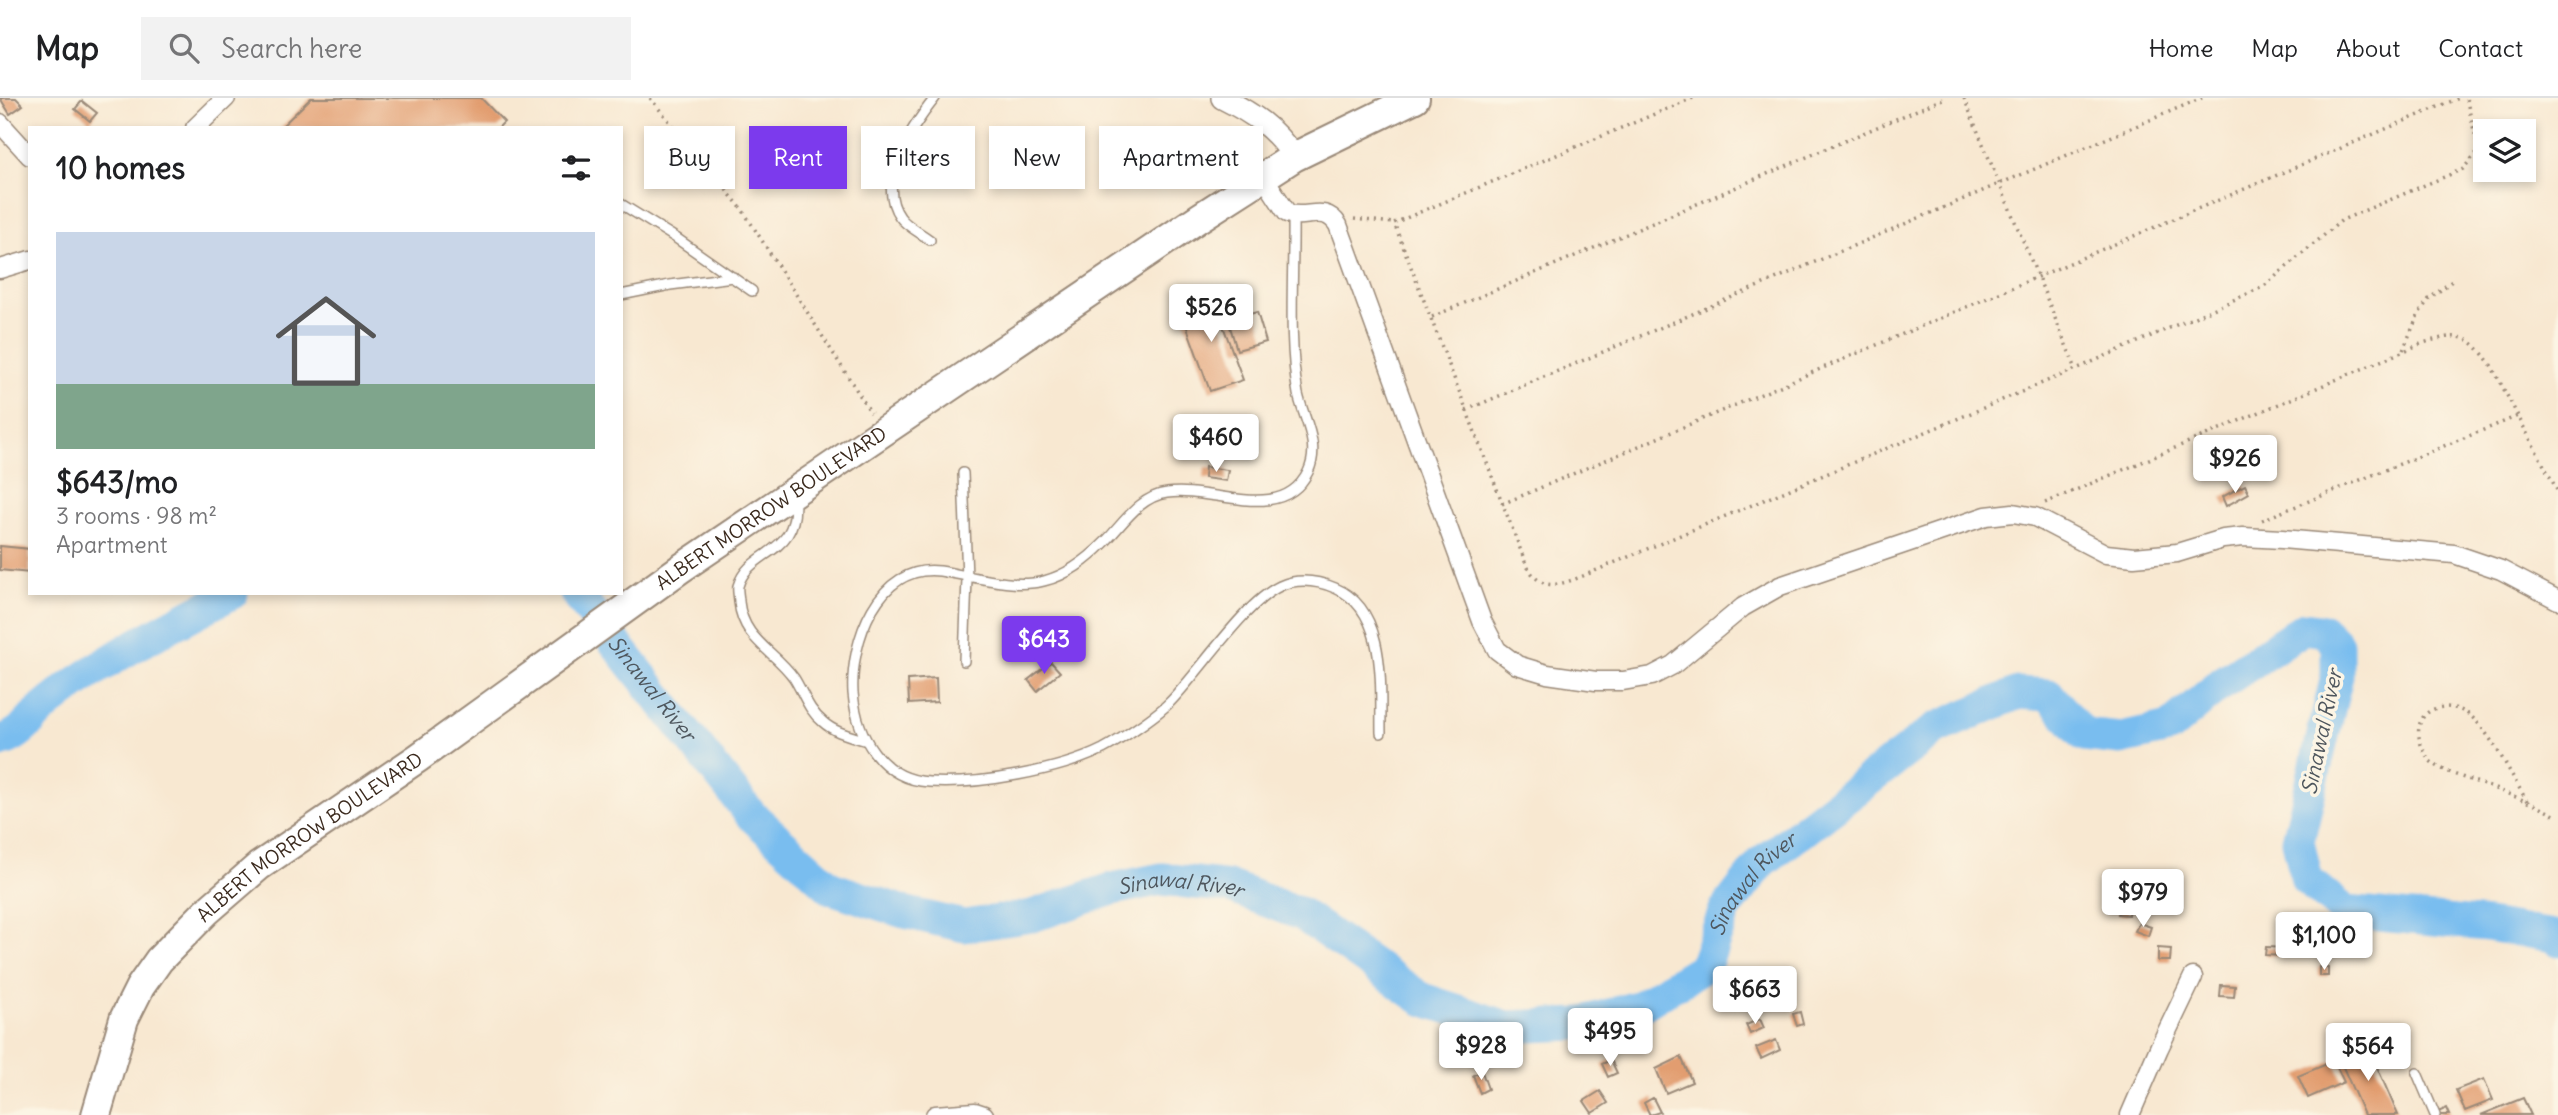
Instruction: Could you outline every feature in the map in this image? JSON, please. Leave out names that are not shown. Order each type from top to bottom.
[{"type":"main road","name":"ALBERT MORROW BOULEVARD","points":[[1263,176],[1294,157],[1415,98]]},
{"type":"main road","name":"ALBERT MORROW BOULEVARD","points":[[96,1115],[124,1019],[140,987],[159,960],[206,912],[259,866],[533,676],[680,569],[1243,189]]},
{"type":"street","points":[[197,126],[226,98]]},
{"type":"street","points":[[1222,98],[1250,112],[1273,129],[1294,157]]},
{"type":"street","points":[[0,123],[28,154]]},
{"type":"street","points":[[1263,176],[1283,209],[1293,216],[1322,213],[1334,219],[1342,234],[1482,621],[1497,650],[1517,665],[1546,674],[1596,681],[1623,681],[1652,676],[1692,651],[1743,607],[1780,586],[1986,516],[2013,513],[2035,517],[2106,554],[2134,557],[2177,553],[2223,539],[2243,537],[2454,554],[2501,570],[2558,600]]},
{"type":"street","points":[[0,269],[28,261]]},
{"type":"street","points":[[2130,1115],[2193,977]]},
{"type":"street","points":[[935,1115],[975,1112],[984,1115]]},
{"type":"lane","points":[[930,240],[900,219],[891,189],[895,166],[914,124],[935,98]]},
{"type":"lane","points":[[623,205],[752,291]]},
{"type":"lane","points":[[1293,216],[1295,360],[1298,395],[1310,427],[1313,453],[1310,468],[1300,484],[1277,499],[1257,502],[1203,493],[1163,493],[1130,513],[1104,542],[1072,570],[1041,582],[967,578],[938,571],[918,572],[896,581],[873,606],[861,639],[853,689],[856,711],[867,741],[882,763],[909,780],[942,783],[987,780],[1049,768],[1102,749],[1167,705],[1259,600],[1283,585],[1313,581],[1340,590],[1360,606],[1375,637],[1380,682],[1381,733]]},
{"type":"lane","points":[[623,295],[670,285],[733,278]]},
{"type":"lane","points":[[963,474],[967,578],[964,661]]},
{"type":"lane","points":[[794,492],[796,506],[793,526],[783,541],[747,570],[738,587],[740,610],[749,634],[784,666],[796,681],[807,706],[824,723],[842,733],[867,741]]},
{"type":"lane","points":[[2417,1073],[2435,1115]]},
{"type":"path","points":[[650,98],[742,208],[883,432]]},
{"type":"path","points":[[1334,219],[1373,219],[1394,223],[1693,98]]},
{"type":"path","points":[[1431,317],[1945,98]]},
{"type":"path","points":[[1964,98],[2076,369]]},
{"type":"path","points":[[1466,410],[2202,98]]},
{"type":"path","points":[[1502,504],[2459,98]]},
{"type":"path","points":[[1394,223],[1532,577],[1542,584],[1561,584],[2076,369],[2263,287],[2342,220],[2463,169],[2479,150],[2466,98]]},
{"type":"path","points":[[2402,352],[2418,315],[2429,299],[2452,281]]},
{"type":"path","points":[[2013,513],[2054,500],[2441,337],[2468,339],[2478,346],[2491,365],[2558,492]]},
{"type":"path","points":[[2256,523],[2518,416]]},
{"type":"path","points":[[2528,801],[2475,719],[2458,708],[2440,706],[2427,712],[2418,725],[2419,739],[2427,758],[2440,768],[2528,801],[2558,817]]},
{"type":"building","points":[[0,98],[16,98],[23,105],[10,114]]},
{"type":"building","points":[[311,98],[481,98],[504,122],[500,126],[282,126]]},
{"type":"building","points":[[82,101],[97,113],[90,121],[75,109]]},
{"type":"building","points":[[1212,296],[1243,380],[1210,391],[1180,308]]},
{"type":"building","points":[[1257,312],[1266,342],[1237,350],[1228,320]]},
{"type":"building","points":[[1205,467],[1228,470],[1226,481],[1204,478]]},
{"type":"building","points":[[2245,485],[2249,493],[2226,506],[2222,497]]},
{"type":"building","points":[[0,546],[28,549],[28,573],[0,570]]},
{"type":"building","points":[[1051,662],[1060,672],[1037,691],[1028,680]]},
{"type":"building","points":[[936,678],[937,702],[909,704],[908,680]]},
{"type":"building","points":[[2159,890],[2168,902],[2159,909],[2150,897]]},
{"type":"building","points":[[2120,906],[2129,908],[2128,915],[2118,914]]},
{"type":"building","points":[[2139,923],[2151,927],[2148,936],[2135,931]]},
{"type":"building","points":[[2266,947],[2285,948],[2284,956],[2265,955]]},
{"type":"building","points":[[2158,948],[2171,949],[2170,961],[2158,961]]},
{"type":"building","points":[[2319,967],[2328,967],[2328,976],[2319,976]]},
{"type":"building","points":[[2221,985],[2235,986],[2234,997],[2220,996]]},
{"type":"building","points":[[1800,1012],[1803,1024],[1797,1026],[1793,1014]]},
{"type":"building","points":[[1760,1019],[1764,1028],[1750,1034],[1746,1025]]},
{"type":"building","points":[[1776,1040],[1780,1050],[1761,1059],[1756,1048]]},
{"type":"building","points":[[2368,1046],[2398,1115],[2364,1115],[2339,1058]]},
{"type":"building","points":[[1681,1057],[1692,1082],[1666,1093],[1656,1069]]},
{"type":"building","points":[[1611,1060],[1617,1073],[1608,1077],[1602,1064]]},
{"type":"building","points":[[2334,1061],[2344,1082],[2308,1098],[2298,1076]]},
{"type":"building","points":[[1482,1072],[1488,1089],[1480,1093],[1473,1075]]},
{"type":"building","points":[[2484,1079],[2493,1100],[2465,1111],[2456,1090]]},
{"type":"building","points":[[1600,1091],[1608,1103],[1592,1113],[1584,1101]]},
{"type":"building","points":[[1653,1098],[1660,1112],[1650,1115],[1644,1103]]},
{"type":"building","points":[[2523,1098],[2531,1115],[2481,1115]]},
{"type":"building","points":[[2447,1108],[2450,1115],[2439,1115],[2438,1112]]},
{"type":"waterway","name":"Sinawal River","points":[[0,741],[19,732],[46,706],[90,673],[228,595]]},
{"type":"waterway","name":"Sinawal River","points":[[578,595],[751,815],[831,888],[904,912],[964,926],[1032,916],[1112,889],[1162,879],[1230,887],[1301,914],[1422,999],[1507,1027],[1577,1024],[1640,1006],[1705,966],[1725,910],[1762,862],[1935,729],[2018,693],[2049,695],[2084,735],[2121,739],[2169,728],[2222,683],[2304,628],[2324,631],[2337,644],[2337,676],[2298,841],[2307,880],[2346,912],[2488,925],[2553,936],[2558,940]]}]
